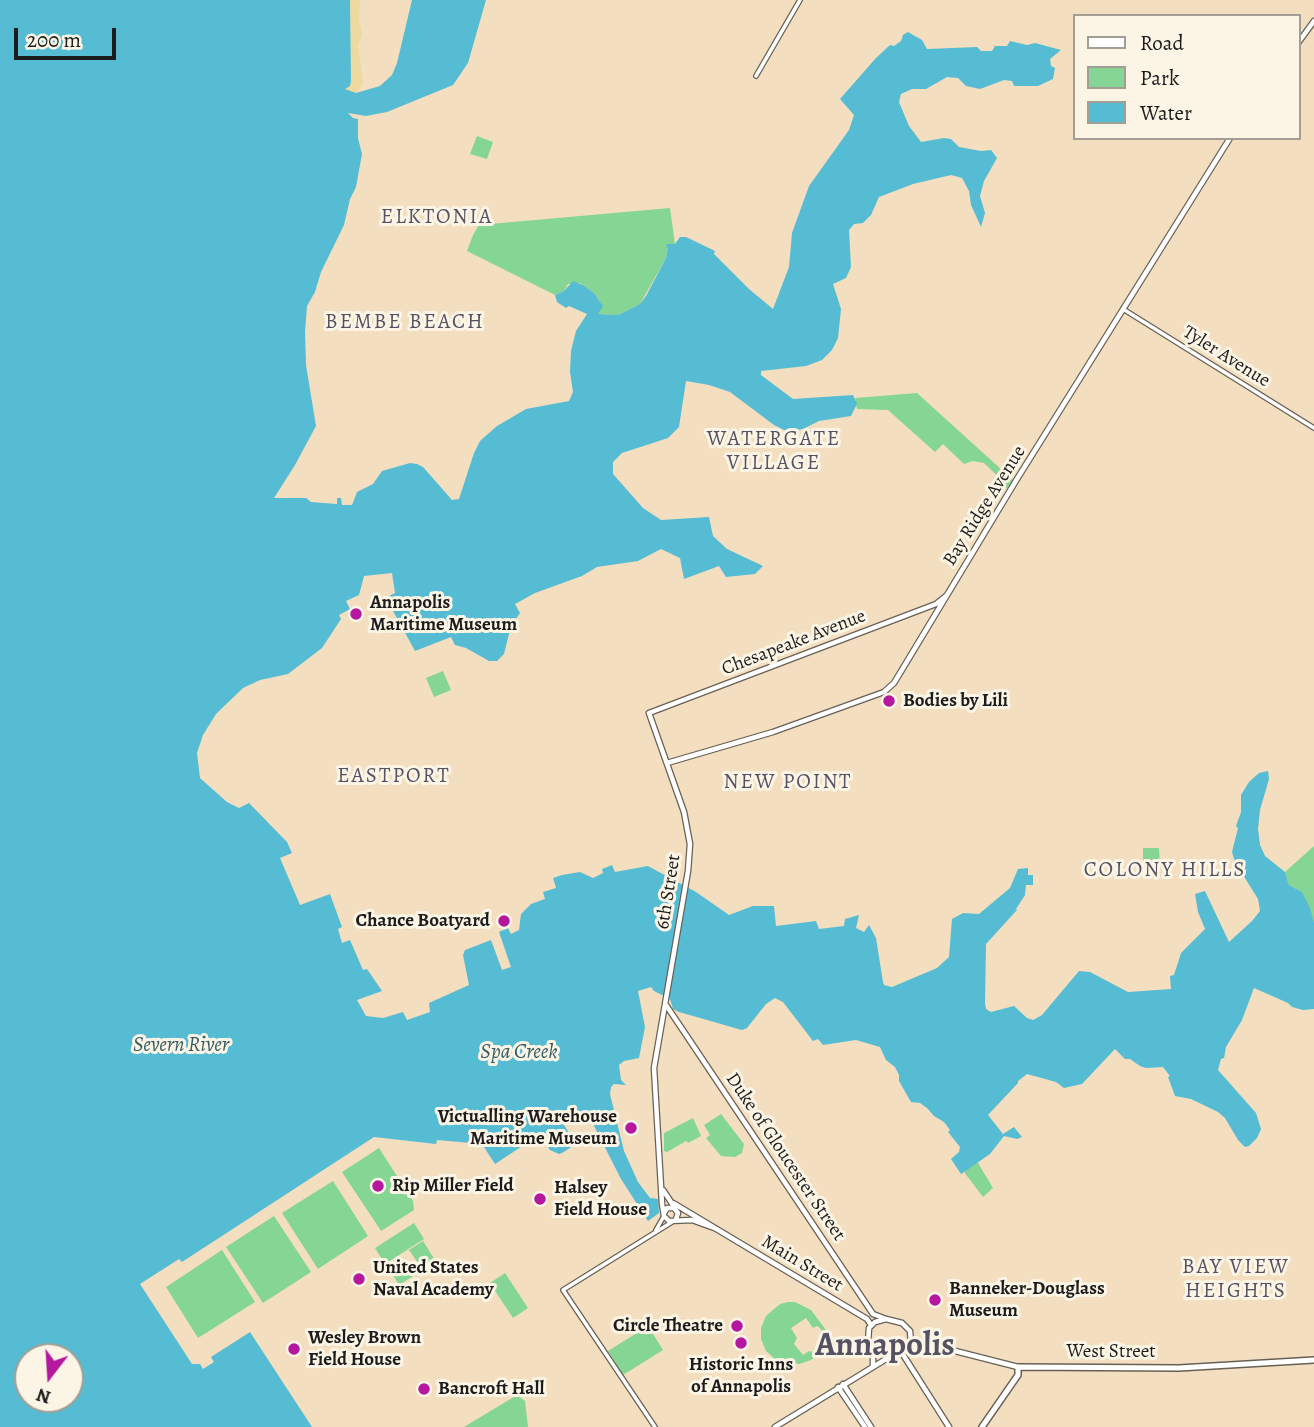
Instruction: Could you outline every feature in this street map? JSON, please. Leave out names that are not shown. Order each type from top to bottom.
[{"type":"main road","points":[[1300,40],[1314,21]]},
{"type":"main road","name":"Bay Ridge Avenue","points":[[667,763],[774,732],[884,692],[894,684],[1229,140]]},
{"type":"main road","name":"Chesapeake Avenue","points":[[649,713],[936,604],[946,596]]},
{"type":"main road","points":[[934,621],[936,604]]},
{"type":"main road","name":"6th Street","points":[[649,713],[688,826],[690,844],[688,871],[653,1074],[664,1215]]},
{"type":"main road","name":"Duke of Gloucester Street","points":[[666,1001],[872,1312],[876,1317],[886,1319]]},
{"type":"main road","points":[[662,1189],[675,1206],[678,1213],[674,1220],[667,1220],[664,1215],[667,1208],[675,1206]]},
{"type":"main road","name":"Main Street","points":[[675,1206],[697,1216],[867,1319],[871,1325]]},
{"type":"main road","name":"Main Street","points":[[674,1220],[692,1220],[717,1229]]},
{"type":"main road","points":[[775,1427],[873,1366],[909,1348],[912,1340],[905,1325],[886,1319],[871,1325],[867,1338],[873,1348],[873,1366]]},
{"type":"main road","name":"West Street","points":[[912,1340],[1018,1367],[1179,1368],[1314,1360]]},
{"type":"main road","points":[[873,1348],[891,1356]]},
{"type":"main road","points":[[902,1353],[950,1427]]},
{"type":"main road","points":[[982,1427],[1017,1377],[1018,1367]]},
{"type":"main road","points":[[840,1386],[865,1427]]},
{"type":"main road","points":[[840,1386],[871,1427]]},
{"type":"street","points":[[756,76],[800,0]]},
{"type":"street","name":"Tyler Avenue","points":[[1123,309],[1314,428]]},
{"type":"street","points":[[654,1231],[663,1221],[664,1215]]},
{"type":"street","points":[[655,1427],[564,1290],[674,1220]]},
{"type":"green space","points":[[477,136],[493,142],[487,159],[470,154]]},
{"type":"green space","points":[[670,208],[675,244],[668,249],[666,258],[640,304],[618,315],[598,314],[601,303],[594,293],[580,283],[568,284],[564,291],[555,295],[467,251],[479,225]]},
{"type":"green space","points":[[917,393],[1013,480],[1007,489],[1003,481],[984,463],[973,461],[964,464],[943,444],[935,452],[888,410],[857,409],[855,398]]},
{"type":"green space","points":[[443,671],[451,690],[434,697],[426,678]]},
{"type":"green space","points":[[1314,846],[1314,923],[1302,892],[1289,885],[1285,872]]},
{"type":"green space","points":[[1143,848],[1159,848],[1160,867],[1143,867]]},
{"type":"green space","points":[[721,1114],[744,1144],[742,1153],[735,1157],[721,1156],[706,1138],[710,1135],[704,1125]]},
{"type":"green space","points":[[693,1118],[701,1136],[664,1151],[664,1133]]},
{"type":"green space","name":"Rip Miller Field","points":[[379,1148],[413,1201],[414,1210],[381,1231],[342,1172]]},
{"type":"green space","points":[[973,1163],[978,1163],[993,1188],[983,1197],[964,1172]]},
{"type":"green space","points":[[333,1181],[368,1236],[318,1269],[282,1213]]},
{"type":"green space","points":[[274,1216],[311,1272],[263,1303],[226,1247]]},
{"type":"green space","points":[[414,1223],[424,1239],[385,1264],[375,1248]]},
{"type":"green space","points":[[423,1241],[435,1260],[422,1269],[409,1250]]},
{"type":"green space","points":[[222,1250],[255,1302],[198,1338],[166,1287]]},
{"type":"green space","points":[[400,1256],[413,1276],[399,1285],[387,1265]]},
{"type":"green space","points":[[505,1273],[528,1308],[513,1318],[490,1283]]},
{"type":"green space","points":[[795,1302],[811,1310],[826,1330],[826,1340],[821,1352],[811,1360],[799,1364],[775,1359],[766,1351],[761,1339],[761,1328],[766,1316],[780,1304]],"holes":[[[806,1318],[813,1328],[820,1328],[826,1340],[803,1355],[794,1344],[797,1338],[791,1328]]]},
{"type":"green space","points":[[648,1326],[663,1350],[623,1375],[608,1351]]},
{"type":"green space","points":[[517,1395],[525,1401],[528,1427],[464,1427]]},
{"type":"sand","points":[[350,0],[360,0],[362,35],[358,46],[363,80],[356,93],[344,89],[350,86],[351,81]]},
{"type":"water","name":"Severn River","points":[[0,0],[350,0],[351,81],[350,86],[345,89],[356,93],[380,86],[392,75],[412,0],[486,0],[468,63],[453,85],[387,112],[366,116],[348,113],[358,119],[358,138],[362,154],[356,187],[350,199],[344,225],[307,306],[306,365],[316,426],[274,498],[306,498],[311,502],[337,504],[337,498],[341,498],[342,505],[352,505],[357,492],[373,484],[382,471],[410,463],[423,467],[452,500],[459,499],[480,441],[497,426],[526,409],[569,401],[573,392],[571,351],[576,331],[587,314],[569,306],[566,308],[557,302],[555,295],[564,291],[573,281],[594,293],[603,306],[598,314],[618,315],[640,304],[646,296],[666,258],[666,244],[675,244],[680,237],[686,237],[715,251],[714,254],[749,289],[773,309],[789,267],[792,233],[809,186],[849,130],[854,115],[840,99],[876,58],[890,45],[894,46],[901,41],[903,35],[908,32],[922,40],[927,49],[977,47],[981,51],[992,51],[995,46],[1007,46],[1010,41],[1027,45],[1035,43],[1061,50],[1050,59],[1051,66],[1055,68],[1053,79],[1038,86],[1014,86],[1012,81],[1004,80],[980,89],[966,86],[958,78],[947,77],[926,89],[912,89],[901,94],[899,102],[909,126],[921,142],[951,139],[959,147],[991,150],[997,158],[984,181],[980,196],[985,213],[981,227],[962,178],[951,175],[913,184],[879,197],[871,215],[863,223],[854,224],[849,230],[851,267],[846,278],[833,284],[841,309],[838,338],[832,350],[822,360],[806,366],[761,371],[761,375],[793,399],[853,395],[857,404],[851,416],[819,421],[803,429],[788,432],[774,425],[730,392],[686,381],[679,427],[668,438],[622,453],[613,462],[613,474],[643,508],[661,520],[709,517],[713,536],[727,549],[763,566],[755,574],[726,577],[719,566],[684,579],[680,558],[661,549],[638,561],[597,567],[515,604],[520,613],[511,626],[504,654],[497,661],[489,661],[455,645],[451,637],[415,651],[392,609],[389,596],[395,593],[392,573],[364,576],[359,595],[346,601],[350,609],[339,615],[341,619],[322,648],[288,674],[260,680],[243,688],[216,714],[203,735],[197,753],[200,778],[227,802],[239,808],[249,803],[287,842],[292,853],[280,858],[300,905],[330,894],[342,927],[338,929],[342,943],[350,940],[363,970],[367,969],[382,991],[357,1000],[366,1016],[383,1018],[403,1012],[407,1020],[430,1012],[429,1003],[469,985],[463,955],[465,950],[491,940],[502,970],[511,967],[499,932],[508,928],[511,934],[519,930],[521,914],[531,904],[545,899],[543,892],[556,888],[553,878],[580,872],[593,878],[603,873],[602,869],[612,865],[615,872],[648,866],[696,892],[729,915],[753,906],[774,906],[776,926],[816,921],[819,929],[844,926],[845,919],[859,915],[856,928],[864,932],[869,925],[876,938],[884,985],[892,987],[937,968],[949,957],[952,919],[963,913],[979,914],[1010,888],[1018,869],[1028,868],[1028,875],[1033,875],[1033,885],[1026,885],[1025,895],[1017,910],[986,944],[985,1003],[986,1009],[991,1012],[1014,1006],[1033,1020],[1042,1015],[1079,971],[1090,972],[1128,992],[1171,989],[1170,976],[1174,975],[1181,953],[1205,929],[1195,894],[1205,891],[1229,942],[1252,921],[1260,911],[1258,899],[1235,862],[1232,852],[1241,812],[1241,795],[1259,773],[1268,771],[1269,779],[1260,810],[1260,845],[1265,856],[1285,872],[1289,885],[1302,892],[1310,908],[1314,923],[1314,1009],[1292,1007],[1254,988],[1242,1020],[1226,1047],[1218,1070],[1256,1113],[1261,1129],[1257,1138],[1245,1147],[1218,1112],[1191,1099],[1175,1096],[1168,1077],[1170,1076],[1163,1067],[1140,1066],[1130,1059],[1125,1059],[1115,1049],[1082,1084],[1064,1088],[1056,1082],[1027,1074],[1018,1081],[988,1115],[1003,1134],[1014,1127],[1022,1137],[1017,1139],[1004,1136],[990,1154],[961,1174],[951,1159],[959,1152],[960,1147],[948,1132],[950,1130],[927,1108],[920,1103],[911,1102],[899,1081],[895,1067],[886,1060],[880,1047],[856,1040],[823,1045],[818,1039],[813,1041],[783,1002],[775,998],[742,1030],[679,1012],[673,1009],[670,999],[651,987],[638,991],[645,1027],[639,1058],[624,1061],[619,1065],[621,1080],[626,1085],[614,1084],[610,1094],[624,1151],[638,1182],[650,1198],[658,1199],[659,1213],[648,1221],[621,1179],[589,1116],[594,1111],[564,1125],[576,1144],[562,1153],[550,1150],[539,1135],[495,1164],[482,1144],[437,1140],[436,1144],[374,1137],[182,1262],[179,1259],[140,1284],[192,1364],[200,1364],[203,1369],[214,1362],[211,1357],[250,1332],[312,1427],[0,1427]]},
{"type":"place","name":"Annapolis Maritime Museum","points":[[356,614]]},
{"type":"place","name":"Bodies by Lili","points":[[889,701]]},
{"type":"place","name":"Chance Boatyard","points":[[504,921]]},
{"type":"place","name":"Victualling Warehouse Maritime Museum","points":[[631,1128]]},
{"type":"place","name":"Rip Miller Field","points":[[378,1186]]},
{"type":"place","name":"Halsey Field House","points":[[540,1199]]},
{"type":"place","name":"United States Naval Academy","points":[[359,1279]]},
{"type":"place","name":"Banneker-Douglass Museum","points":[[935,1300]]},
{"type":"place","name":"Circle Theatre","points":[[737,1326]]},
{"type":"place","name":"Historic Inns of Annapolis","points":[[741,1343]]},
{"type":"place","name":"Wesley Brown Field House","points":[[294,1349]]},
{"type":"place","name":"Bancroft Hall","points":[[424,1389]]},
{"type":"district","name":"ELKTONIA","points":[[437,218]]},
{"type":"district","name":"BEMBE BEACH","points":[[405,323]]},
{"type":"district","name":"WATERGATE VILLAGE","points":[[774,452]]},
{"type":"district","name":"EASTPORT","points":[[394,777]]},
{"type":"district","name":"NEW POINT","points":[[788,783]]},
{"type":"district","name":"COLONY HILLS","points":[[1165,871]]},
{"type":"district","name":"BAY VIEW HEIGHTS","points":[[1236,1280]]},
{"type":"district","name":"Annapolis","points":[[885,1347]]},
{"type":"water label","name":"Spa Creek","points":[[519,1053]]}]
